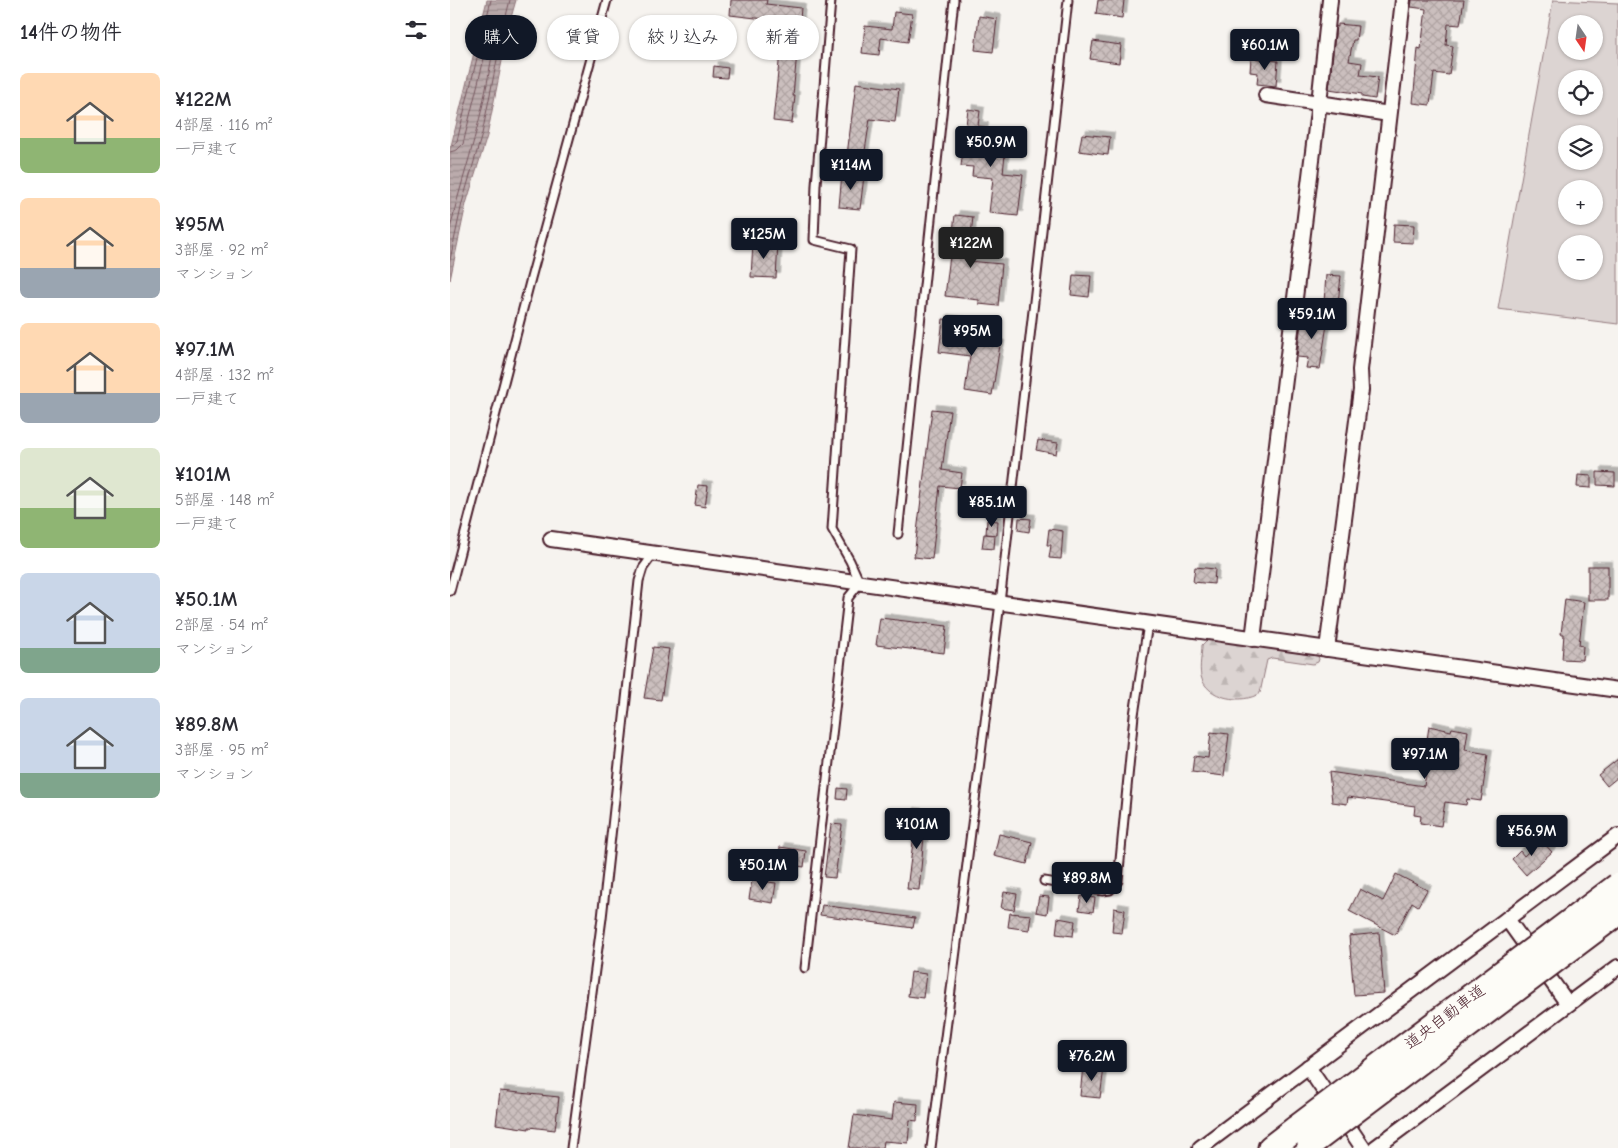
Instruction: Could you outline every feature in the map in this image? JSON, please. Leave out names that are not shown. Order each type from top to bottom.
[{"type":"highway","name":"道央自動車道","points":[[1304,1140],[1618,886]]},
{"type":"highway","name":"道央自動車道","points":[[1271,1148],[1304,1140],[1618,912]]},
{"type":"street","points":[[1253,639],[1330,0]]},
{"type":"street","points":[[1327,649],[1361,390],[1360,370],[1403,0]]},
{"type":"street","points":[[1266,94],[1389,114]]},
{"type":"street","points":[[551,539],[1618,690]]},
{"type":"street","points":[[1200,1148],[1618,836]]},
{"type":"street","points":[[1507,919],[1568,1004]]},
{"type":"street","points":[[1375,1148],[1618,967]]},
{"type":"street","points":[[1308,1067],[1363,1148]]},
{"type":"lane","points":[[450,591],[531,278],[606,0]]},
{"type":"lane","points":[[805,968],[848,598],[860,583],[832,529],[851,249],[814,240],[816,185],[832,0]]},
{"type":"lane","points":[[898,534],[954,0]]},
{"type":"lane","points":[[931,1148],[1000,603],[1068,0]]},
{"type":"lane","points":[[571,1148],[602,918],[638,581],[643,568],[654,554]]},
{"type":"lane","points":[[1044,881],[1103,891],[1110,890],[1118,881],[1134,715],[1148,624]]},
{"type":"green space","points":[[1553,0],[1618,3],[1618,324],[1498,309]]},
{"type":"green space","points":[[1208,639],[1318,656],[1319,659],[1318,662],[1313,664],[1272,658],[1267,660],[1260,693],[1244,699],[1226,698],[1210,690],[1204,684],[1201,676],[1202,645]]},
{"type":"water","points":[[487,0],[516,0],[512,15],[483,15]]},
{"type":"water","points":[[472,60],[502,60],[487,136],[466,204],[450,280],[450,150]]},
{"type":"building","points":[[731,0],[767,0],[766,4],[801,8],[800,15],[747,15],[747,17],[730,15]]},
{"type":"building","points":[[1098,0],[1124,0],[1122,18],[1096,14]]},
{"type":"building","points":[[1412,0],[1464,0],[1460,25],[1448,24],[1446,45],[1453,46],[1449,75],[1434,73],[1430,105],[1413,103],[1418,48],[1421,49],[1426,9],[1411,7]]},
{"type":"building","points":[[894,12],[912,14],[908,42],[881,38],[879,55],[862,53],[865,26],[892,29]]},
{"type":"building","points":[[979,16],[997,19],[993,52],[975,50]]},
{"type":"building","points":[[1338,24],[1358,26],[1356,40],[1353,40],[1349,61],[1362,63],[1360,75],[1378,77],[1375,99],[1362,97],[1362,94],[1329,89],[1336,26],[1338,27]]},
{"type":"building","points":[[1093,41],[1121,45],[1119,63],[1090,59]]},
{"type":"building","points":[[1251,58],[1278,61],[1276,86],[1257,84],[1258,73],[1250,72]]},
{"type":"building","points":[[779,60],[796,60],[792,123],[773,121]]},
{"type":"building","points":[[714,66],[728,68],[727,78],[713,77]]},
{"type":"building","points":[[856,83],[899,89],[895,122],[870,119],[864,157],[847,155]]},
{"type":"building","points":[[968,109],[980,111],[978,126],[984,127],[982,143],[1006,145],[1003,173],[1023,175],[1018,216],[989,213],[993,178],[972,176],[973,167],[961,166]]},
{"type":"building","points":[[1082,134],[1110,137],[1108,155],[1079,151]]},
{"type":"building","points":[[842,173],[864,176],[860,209],[839,207]]},
{"type":"building","points":[[955,215],[973,217],[968,261],[1002,264],[998,306],[979,304],[979,300],[945,296]]},
{"type":"building","points":[[1394,224],[1414,225],[1413,243],[1393,242]]},
{"type":"building","points":[[753,242],[778,243],[776,278],[751,277]]},
{"type":"building","points":[[1073,275],[1091,276],[1089,297],[1071,295]]},
{"type":"building","points":[[1326,275],[1341,276],[1338,303],[1324,302]]},
{"type":"building","points":[[1302,314],[1328,318],[1320,369],[1306,368],[1308,358],[1297,357]]},
{"type":"building","points":[[943,319],[961,321],[959,338],[1000,345],[992,395],[965,391],[970,356],[939,352]]},
{"type":"building","points":[[932,409],[950,411],[942,470],[962,473],[960,488],[940,486],[932,559],[914,557]]},
{"type":"building","points":[[1038,440],[1058,443],[1056,454],[1036,450]]},
{"type":"building","points":[[1597,472],[1615,473],[1615,486],[1597,485]]},
{"type":"building","points":[[1578,475],[1591,476],[1591,488],[1577,487]]},
{"type":"building","points":[[698,485],[708,486],[705,507],[695,505]]},
{"type":"building","points":[[964,493],[976,495],[974,508],[962,507]]},
{"type":"building","points":[[1019,518],[1031,519],[1029,532],[1018,530]]},
{"type":"building","points":[[987,520],[998,521],[997,535],[986,534]]},
{"type":"building","points":[[1049,529],[1063,531],[1061,559],[1049,558],[1051,545],[1047,545]]},
{"type":"building","points":[[984,534],[995,535],[994,549],[982,548]]},
{"type":"building","points":[[1588,566],[1608,566],[1608,600],[1588,600]]},
{"type":"building","points":[[1195,567],[1215,569],[1214,584],[1193,582]]},
{"type":"building","points":[[1565,599],[1584,602],[1579,645],[1583,646],[1582,660],[1562,659],[1564,634],[1561,634]]},
{"type":"building","points":[[880,618],[947,626],[944,653],[876,645]]},
{"type":"building","points":[[653,647],[669,649],[661,700],[644,698]]},
{"type":"building","points":[[1429,726],[1451,731],[1452,728],[1468,731],[1465,750],[1488,754],[1481,801],[1467,799],[1466,805],[1445,802],[1441,826],[1420,823],[1421,816],[1414,815],[1415,806],[1348,797],[1347,804],[1332,802],[1329,772],[1424,786],[1431,740],[1427,740]]},
{"type":"building","points":[[1211,732],[1229,734],[1224,776],[1192,772],[1194,756],[1208,758]]},
{"type":"building","points":[[1618,759],[1618,777],[1607,786],[1598,775]]},
{"type":"building","points":[[838,788],[847,789],[846,800],[837,799]]},
{"type":"building","points":[[910,812],[926,814],[919,890],[907,889],[915,826],[908,825]]},
{"type":"building","points":[[831,824],[842,825],[835,878],[824,877]]},
{"type":"building","points":[[999,834],[1032,842],[1027,864],[994,856]]},
{"type":"building","points":[[1541,840],[1552,852],[1526,875],[1512,859],[1520,851],[1524,856]]},
{"type":"building","points":[[780,847],[806,851],[804,867],[778,863]]},
{"type":"building","points":[[1396,874],[1427,890],[1418,906],[1412,902],[1395,935],[1349,911],[1360,889],[1383,901]]},
{"type":"building","points":[[752,880],[776,883],[773,903],[749,899]]},
{"type":"building","points":[[1004,892],[1017,894],[1014,910],[1001,908]]},
{"type":"building","points":[[1039,896],[1049,897],[1047,914],[1036,912]]},
{"type":"building","points":[[1081,896],[1095,898],[1093,912],[1079,910]]},
{"type":"building","points":[[822,905],[915,918],[913,928],[820,915]]},
{"type":"building","points":[[1114,908],[1125,910],[1122,933],[1112,932]]},
{"type":"building","points":[[1010,913],[1031,915],[1029,930],[1008,927]]},
{"type":"building","points":[[1058,918],[1075,921],[1073,936],[1056,934]]},
{"type":"building","points":[[1379,933],[1384,993],[1354,995],[1349,936]]},
{"type":"building","points":[[911,972],[926,974],[923,998],[908,996]]},
{"type":"building","points":[[1083,1065],[1104,1068],[1100,1098],[1080,1096]]},
{"type":"building","points":[[500,1091],[559,1097],[555,1130],[529,1127],[529,1129],[496,1124]]},
{"type":"building","points":[[894,1102],[918,1104],[917,1121],[910,1120],[908,1143],[884,1141],[883,1148],[849,1148],[854,1115],[892,1120]]}]
